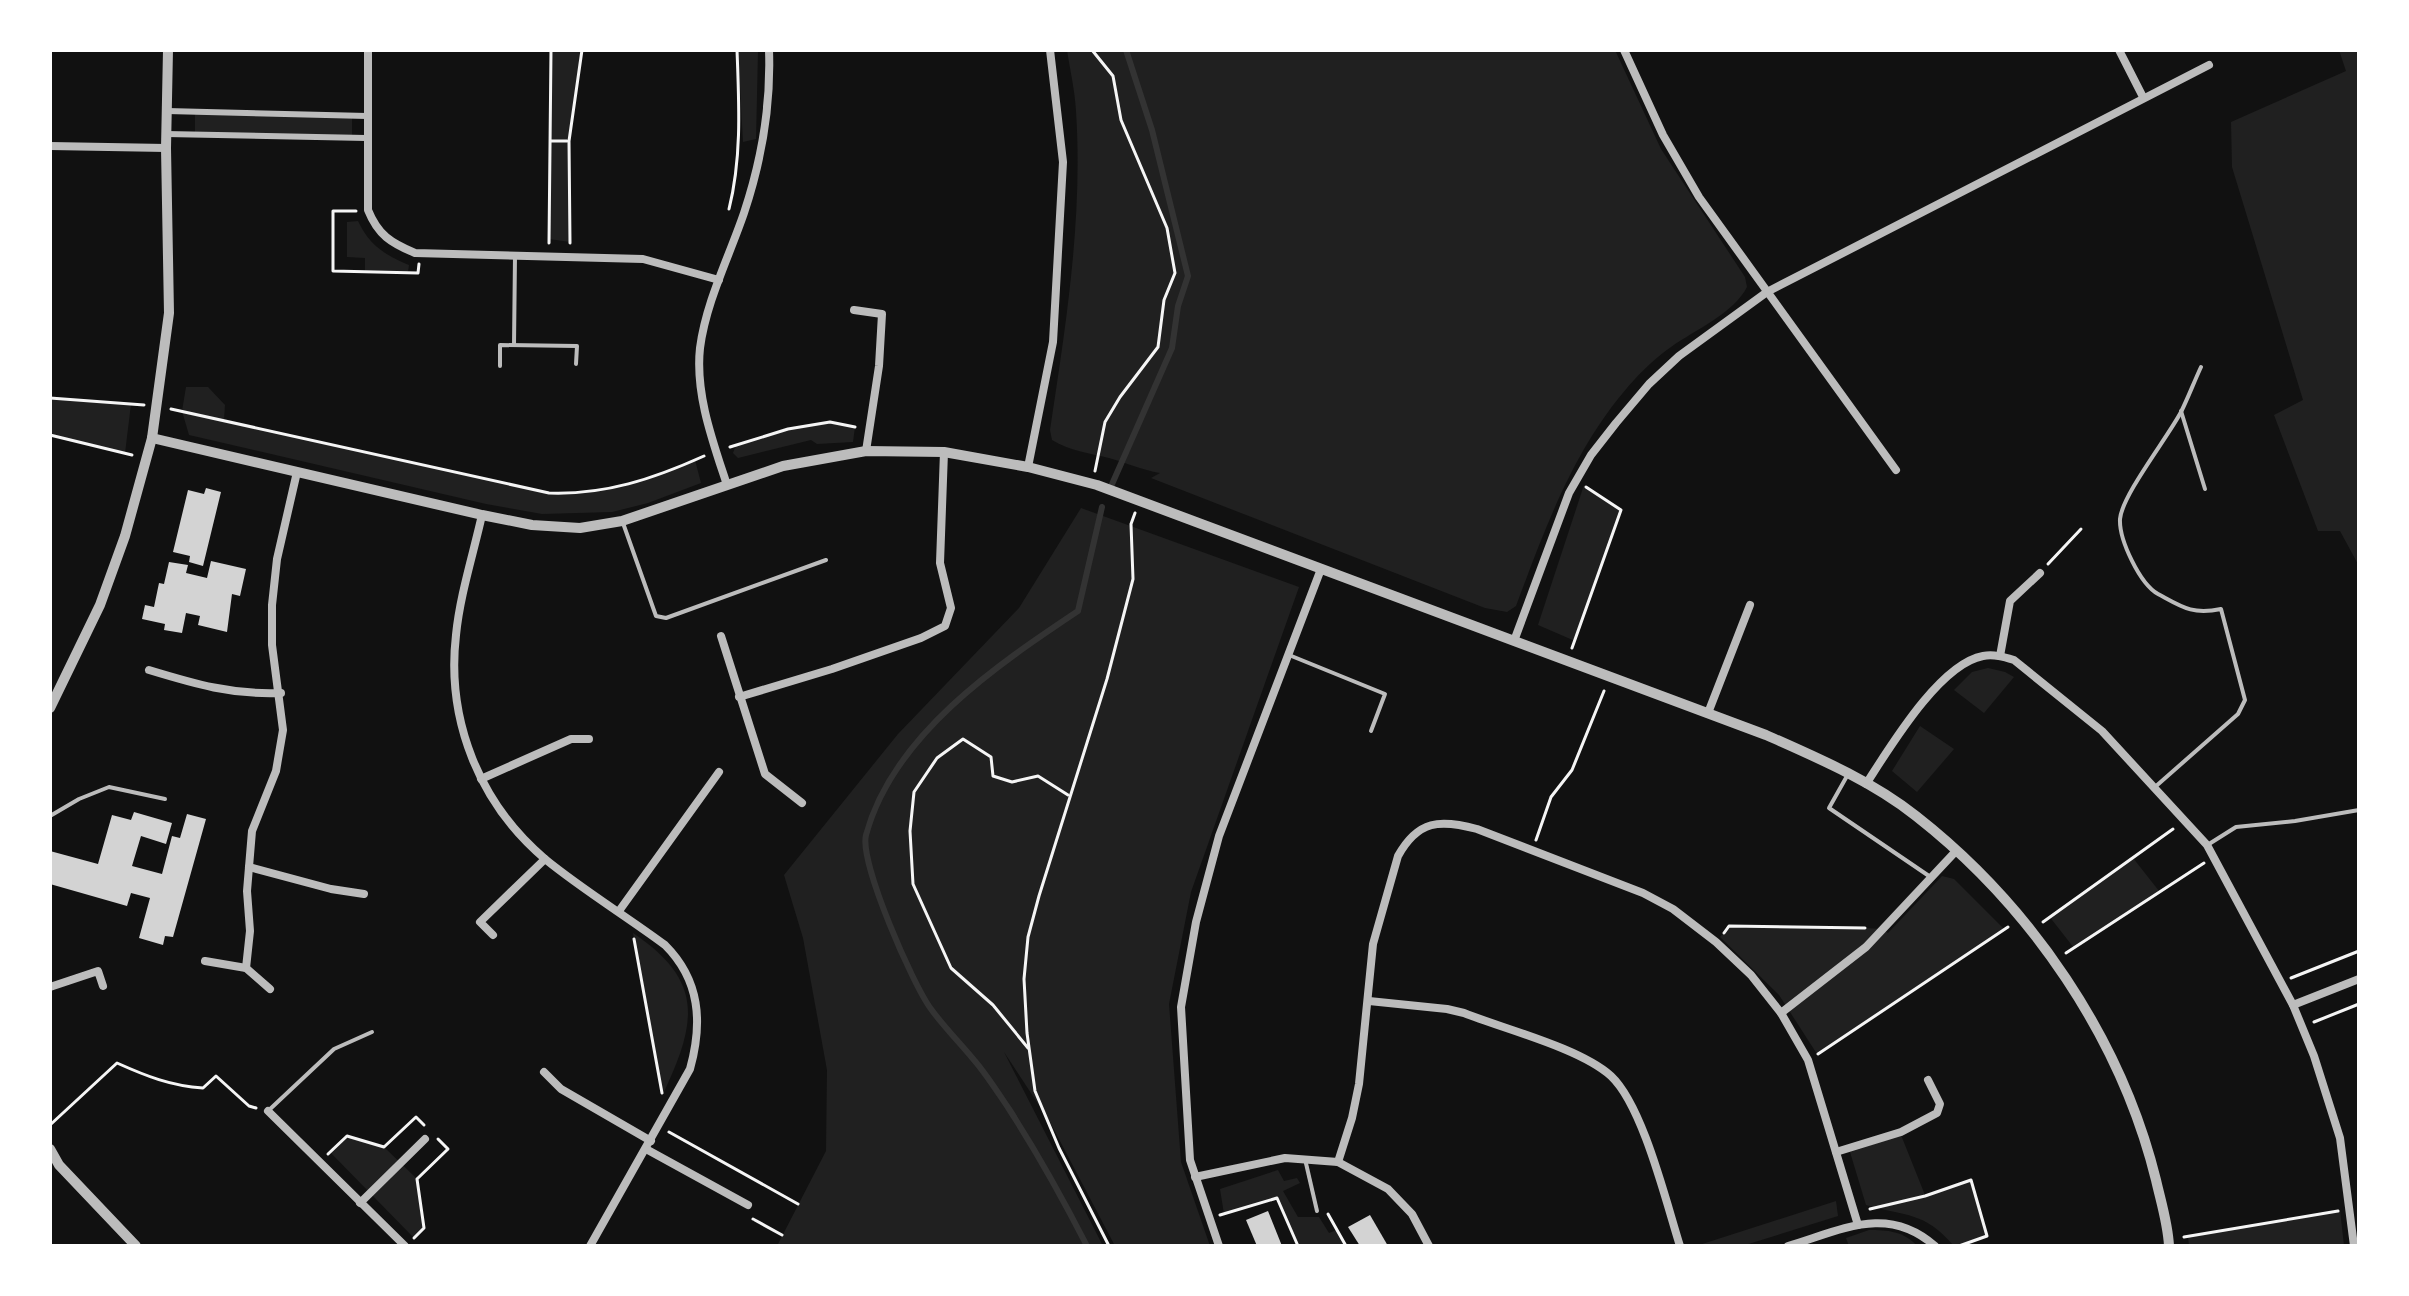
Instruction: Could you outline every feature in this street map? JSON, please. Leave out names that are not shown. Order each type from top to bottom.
[{"type":"street","points":[[50,708],[100,605],[125,536],[152,438],[169,313],[168,50]]},
{"type":"street","points":[[368,50],[368,210],[379,233],[392,244],[420,252],[643,259],[719,280]]},
{"type":"street","points":[[727,485],[700,385],[700,360],[707,317],[745,209],[761,149],[769,50]]},
{"type":"street","points":[[1028,467],[1053,342],[1063,162],[1050,50]]},
{"type":"street","points":[[1624,50],[1663,135],[1699,197],[1896,470]]},
{"type":"street","points":[[2119,50],[2143,97]]},
{"type":"street","points":[[1514,641],[1569,493],[1591,455],[1649,384],[1679,356],[1767,292],[2209,65]]},
{"type":"street","points":[[167,111],[367,116]]},
{"type":"street","points":[[166,134],[366,138]]},
{"type":"street","points":[[50,146],[166,148]]},
{"type":"street","points":[[854,310],[882,314],[879,366],[866,451]]},
{"type":"street","points":[[152,438],[482,515],[532,525],[580,528],[622,521],[798,462],[866,451],[944,452],[1028,467],[1097,485],[1780,741],[1848,774],[1914,815],[2006,900],[2031,932],[2079,996],[2114,1061],[2142,1131],[2169,1243]]},
{"type":"street","points":[[739,697],[832,669],[921,638],[945,626],[951,608],[940,563],[944,452]]},
{"type":"street","points":[[246,968],[252,831],[265,803],[280,753],[283,730],[281,693],[272,645],[272,605],[277,559],[297,472]]},
{"type":"street","points":[[482,515],[456,632],[454,656],[460,724],[468,750],[503,815],[545,859],[665,945],[679,959],[695,992],[699,1024],[690,1069],[590,1246]]},
{"type":"street","points":[[1219,1246],[1190,1160],[1181,1007],[1196,922],[1219,836],[1321,569]]},
{"type":"street","points":[[2000,656],[2010,601],[2040,573]]},
{"type":"street","points":[[1708,713],[1750,605]]},
{"type":"street","points":[[721,636],[765,774],[802,803]]},
{"type":"street","points":[[1866,784],[1908,721],[1947,676],[1968,661],[1983,656],[2014,660],[2079,711],[2155,787],[2207,845],[2293,1005],[2314,1056],[2340,1138],[2354,1246]]},
{"type":"street","points":[[149,670],[246,694],[281,693]]},
{"type":"street","points":[[481,779],[571,739],[589,739]]},
{"type":"street","points":[[619,911],[719,772]]},
{"type":"street","points":[[1338,1162],[1359,1084],[1373,944],[1398,856],[1424,827],[1455,823],[1643,893],[1673,909],[1716,942],[1751,975],[1781,1013],[1808,1060],[1858,1225]]},
{"type":"street","points":[[1781,1013],[1837,972],[1956,851]]},
{"type":"street","points":[[493,935],[480,922],[545,859]]},
{"type":"street","points":[[249,867],[331,889],[364,894]]},
{"type":"street","points":[[205,961],[246,968],[270,989]]},
{"type":"street","points":[[50,987],[98,971],[103,986]]},
{"type":"street","points":[[2293,1005],[2359,979]]},
{"type":"street","points":[[1369,1001],[1464,1013],[1590,1061],[1610,1075],[1635,1111],[1680,1246]]},
{"type":"street","points":[[544,1072],[561,1089],[748,1205]]},
{"type":"street","points":[[1836,1152],[1901,1132],[1937,1113],[1940,1104],[1928,1080]]},
{"type":"street","points":[[268,1111],[405,1246]]},
{"type":"street","points":[[360,1203],[425,1139]]},
{"type":"street","points":[[50,1149],[59,1165],[136,1246]]},
{"type":"street","points":[[1195,1177],[1285,1158],[1338,1162],[1388,1189],[1412,1214],[1429,1246]]},
{"type":"street","points":[[1788,1246],[1858,1225],[1894,1223],[1909,1227],[1935,1246]]},
{"type":"lane","points":[[514,345],[515,254]]},
{"type":"lane","points":[[500,366],[500,345],[577,346],[576,364]]},
{"type":"lane","points":[[2155,787],[2238,714],[2245,700],[2221,609],[2193,612],[2152,590],[2141,578],[2120,518],[2137,482],[2181,411],[2201,367]]},
{"type":"lane","points":[[2181,411],[2205,489]]},
{"type":"lane","points":[[622,521],[656,616],[666,618],[826,560]]},
{"type":"lane","points":[[1289,655],[1385,694],[1371,731]]},
{"type":"lane","points":[[1848,774],[1829,808],[1929,876]]},
{"type":"lane","points":[[50,816],[79,799],[109,787],[165,799]]},
{"type":"lane","points":[[2207,845],[2236,827],[2359,810]]},
{"type":"lane","points":[[268,1111],[334,1049],[372,1032]]},
{"type":"lane","points":[[1304,1158],[1317,1211]]},
{"type":"path","points":[[549,255],[551,50]]},
{"type":"path","points":[[570,255],[569,141],[582,50]]},
{"type":"path","points":[[729,211],[737,179],[737,50]]},
{"type":"path","points":[[1092,50],[1113,76],[1121,120],[1167,228],[1175,273],[1164,300],[1158,347],[1105,422],[1095,473]]},
{"type":"path","points":[[551,141],[569,141]]},
{"type":"path","points":[[368,210],[333,211],[333,271],[418,273],[420,252]]},
{"type":"path","points":[[50,398],[157,406],[549,493],[623,487],[716,451],[788,429],[830,422],[870,430]]},
{"type":"path","points":[[50,435],[147,459]]},
{"type":"path","points":[[1568,661],[1621,510],[1576,481]]},
{"type":"path","points":[[1109,1246],[1059,1148],[1035,1091],[1024,979],[1028,937],[1068,795],[1107,679],[1133,579],[1131,524],[1134,516]]},
{"type":"path","points":[[2040,573],[2081,529]]},
{"type":"path","points":[[1533,850],[1551,797],[1572,770],[1610,676]]},
{"type":"path","points":[[1030,1051],[993,1005],[951,968],[913,884],[910,831],[914,792],[937,758],[963,739],[991,757],[993,776],[1012,782],[1038,776],[1068,795]]},
{"type":"path","points":[[2031,932],[2184,821]]},
{"type":"path","points":[[2053,961],[2213,857]]},
{"type":"path","points":[[1808,1060],[2020,918]]},
{"type":"path","points":[[630,920],[665,1114]]},
{"type":"path","points":[[1716,942],[1729,926],[1882,929]]},
{"type":"path","points":[[2280,983],[2359,951]]},
{"type":"path","points":[[2302,1027],[2359,1004]]},
{"type":"path","points":[[50,1125],[117,1063],[154,1080],[181,1087],[203,1088],[216,1076],[249,1106],[268,1111]]},
{"type":"path","points":[[658,1127],[798,1204]]},
{"type":"path","points":[[1855,1214],[1925,1196],[1971,1180],[1987,1236],[1959,1246]]},
{"type":"path","points":[[1209,1218],[1277,1198],[1298,1246]]},
{"type":"path","points":[[2169,1243],[2349,1208]]},
{"type":"path","points":[[1317,1211],[1326,1209],[1346,1246]]},
{"type":"shaded area","points":[[551,50],[582,50],[569,141],[570,242],[549,239]]},
{"type":"shaded area","points":[[738,50],[758,50],[756,139],[743,142]]},
{"type":"shaded area","points":[[1067,50],[1615,50],[1661,149],[1745,277],[1747,287],[1724,313],[1652,362],[1614,404],[1564,487],[1516,606],[1507,612],[1485,608],[1151,478],[1160,473],[1073,449],[1052,440],[1050,430],[1067,311],[1077,191],[1076,111]]},
{"type":"shaded area","points":[[2339,50],[2359,50],[2359,566],[2340,531],[2318,531],[2274,415],[2303,400],[2232,167],[2231,122],[2346,71]]},
{"type":"shaded area","points":[[195,112],[352,116],[352,138],[195,135]]},
{"type":"shaded area","points":[[358,221],[367,237],[379,248],[409,265],[408,272],[365,271],[365,258],[347,257],[347,222]]},
{"type":"shaded area","points":[[186,387],[208,387],[225,405],[224,420],[549,493],[623,487],[695,460],[701,483],[648,503],[612,512],[542,514],[486,504],[189,435],[182,411]]},
{"type":"shaded area","points":[[50,398],[131,404],[125,453],[50,435]]},
{"type":"shaded area","points":[[830,422],[855,427],[853,442],[817,444],[811,440],[738,458],[733,453],[736,445],[788,429]]},
{"type":"shaded area","points":[[1584,485],[1621,510],[1575,641],[1538,625]]},
{"type":"shaded area","points":[[1081,508],[1299,587],[1191,892],[1169,1004],[1181,1162],[1210,1246],[1115,1246],[1050,1122],[1004,1052],[1103,1246],[777,1246],[826,1151],[827,1070],[803,938],[784,875],[898,734],[1019,608]]},
{"type":"shaded area","points":[[1988,668],[2014,677],[1984,713],[1954,690],[1972,672]]},
{"type":"shaded area","points":[[1920,726],[1954,749],[1917,792],[1892,771]]},
{"type":"shaded area","points":[[2133,858],[2159,891],[2074,948],[2049,916]]},
{"type":"shaded area","points":[[1942,876],[1954,879],[2004,929],[1817,1054],[1779,995],[1720,937],[1729,926],[1865,928],[1882,929],[1888,933]]},
{"type":"shaded area","points":[[633,933],[657,951],[673,969],[683,987],[688,1006],[682,1047],[662,1096]]},
{"type":"shaded area","points":[[1901,1135],[1925,1195],[1971,1180],[1987,1236],[1954,1246],[1924,1221],[1866,1205],[1850,1152]]},
{"type":"shaded area","points":[[347,1136],[384,1147],[417,1179],[424,1228],[414,1238],[330,1152]]},
{"type":"shaded area","points":[[1278,1170],[1284,1181],[1297,1178],[1300,1183],[1283,1191],[1298,1217],[1319,1217],[1329,1233],[1337,1230],[1346,1246],[1298,1246],[1277,1198],[1224,1214],[1220,1189]]},
{"type":"shaded area","points":[[1836,1201],[1838,1216],[1742,1246],[1696,1246]]},
{"type":"shaded area","points":[[2340,1210],[2344,1246],[2189,1246],[2188,1236]]},
{"type":"shaded area","points":[[1869,1230],[1901,1234],[1917,1246],[1849,1246],[1846,1238]]},
{"type":"building","points":[[206,488],[221,492],[203,566],[189,562],[190,556],[173,552],[188,490],[204,494]]},
{"type":"building","points":[[211,561],[246,569],[240,596],[232,594],[227,632],[198,625],[200,616],[186,613],[182,633],[164,630],[165,624],[142,619],[145,605],[154,607],[159,583],[164,584],[169,562],[188,565],[186,573],[207,578]]},
{"type":"building","points":[[134,812],[172,823],[166,844],[141,836],[132,866],[162,874],[172,836],[180,838],[187,814],[206,819],[173,937],[165,936],[163,945],[139,938],[150,898],[131,893],[127,906],[50,884],[50,851],[98,864],[112,815],[131,820]]},
{"type":"building","points":[[1268,1211],[1282,1246],[1257,1246],[1246,1220]]},
{"type":"building","points":[[1370,1215],[1388,1246],[1360,1246],[1348,1227]]},
{"type":"waterway","points":[[1109,491],[1172,348],[1178,306],[1188,276],[1152,130],[1126,50]]},
{"type":"waterway","points":[[1087,1246],[1009,1109],[923,996],[879,896],[866,849],[866,835],[880,799],[899,765],[924,734],[982,679],[1078,611],[1102,507]]}]
